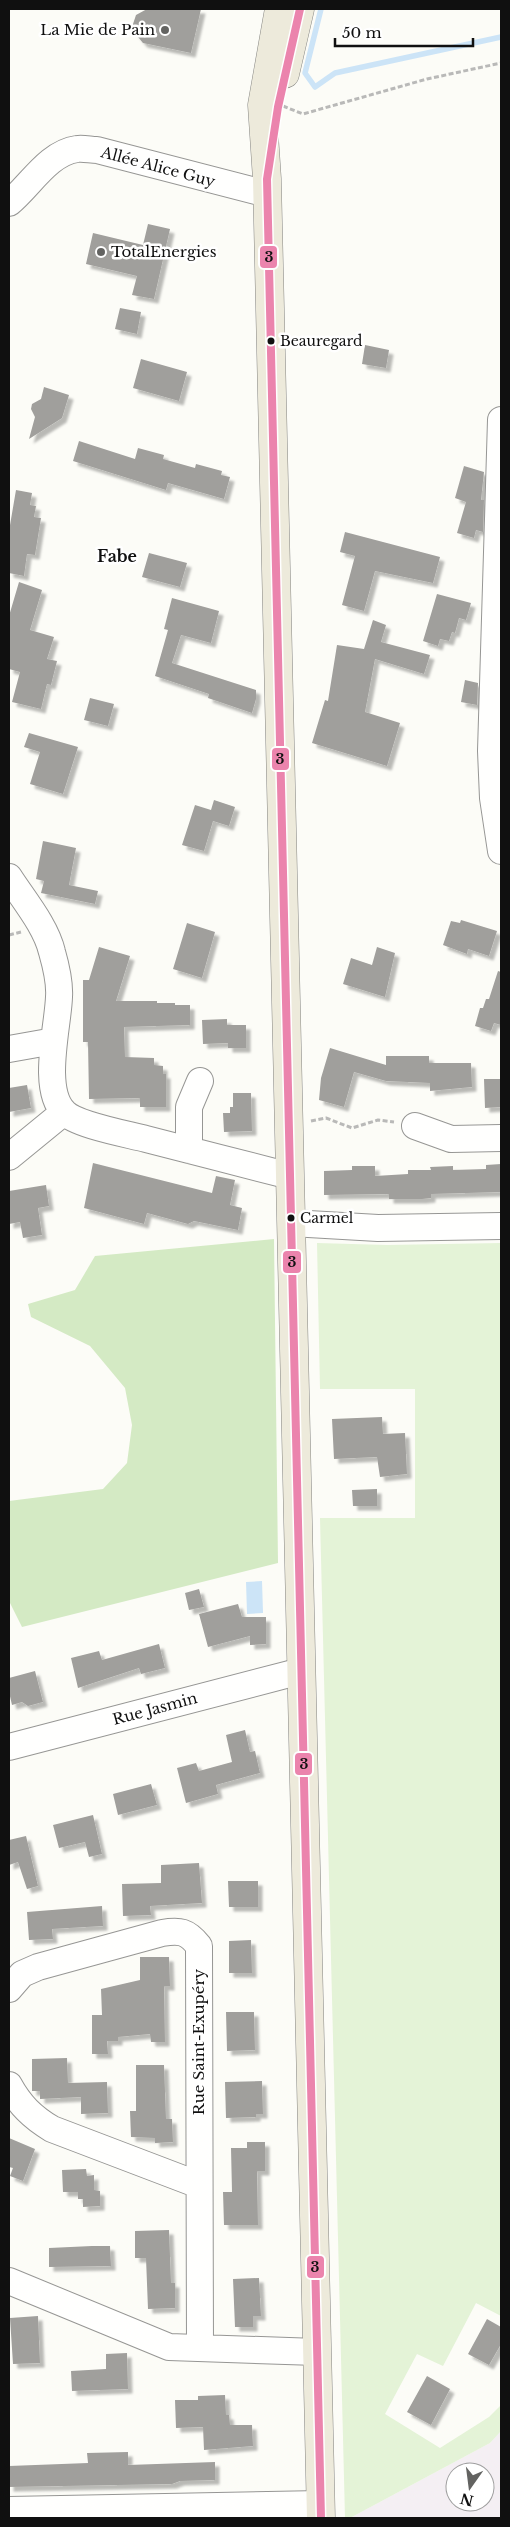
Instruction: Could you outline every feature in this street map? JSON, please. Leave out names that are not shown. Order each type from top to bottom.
[{"type":"main road","points":[[279,9],[262,105],[267,186],[321,2511]]},
{"type":"main road","points":[[267,186],[278,107],[300,9]]},
{"type":"street","name":"Allée Alice Guy","points":[[9,203],[60,154],[77,149],[97,150],[267,186]]},
{"type":"street","points":[[501,420],[491,751],[493,798],[501,851]]},
{"type":"street","points":[[9,877],[42,929],[52,950],[60,996],[54,1041],[53,1083],[56,1099],[64,1112],[76,1120],[290,1176]]},
{"type":"street","points":[[9,1048],[54,1041]]},
{"type":"street","points":[[189,1150],[189,1107],[200,1081]]},
{"type":"street","points":[[9,1157],[64,1112]]},
{"type":"street","points":[[414,1126],[451,1139],[501,1138]]},
{"type":"street","points":[[290,1223],[378,1228],[501,1226]]},
{"type":"street","name":"Rue Jasmin","points":[[9,1747],[301,1671]]},
{"type":"street","name":"Rue Saint-Exupéry","points":[[9,1989],[22,1974],[38,1966],[162,1933],[178,1930],[192,1937],[198,1946],[200,2348]]},
{"type":"street","points":[[9,2085],[18,2102],[34,2118],[52,2129],[199,2185]]},
{"type":"street","points":[[9,2281],[169,2347],[317,2352]]},
{"type":"street","points":[[9,2510],[321,2511]]},
{"type":"path","points":[[278,107],[286,106],[303,114],[427,79],[501,63]]},
{"type":"path","points":[[288,1120],[312,1121],[326,1118],[352,1128],[386,1120],[414,1126]]},
{"type":"shaded area","points":[[501,2431],[501,2518],[350,2518],[445,2467],[445,2512],[495,2512],[495,2462],[455,2462],[490,2443]]},
{"type":"green space","points":[[274,1239],[278,1563],[22,1627],[9,1601],[9,1501],[103,1489],[127,1463],[132,1425],[125,1388],[90,1346],[31,1317],[28,1304],[75,1290],[95,1256]]},
{"type":"green space","points":[[317,1243],[387,1245],[501,1243],[501,2316],[476,2303],[443,2366],[417,2354],[385,2414],[440,2448],[489,2417],[501,2405],[501,2431],[490,2443],[455,2462],[445,2462],[445,2467],[350,2518],[345,2518],[320,1518],[415,1518],[415,1389],[320,1389]]},
{"type":"water","points":[[262,1581],[263,1613],[247,1614],[246,1582]]},
{"type":"building","name":"La Mie de Pain","points":[[147,9],[201,9],[191,53],[143,43],[134,32],[133,24],[136,15]]},
{"type":"building","points":[[148,224],[170,229],[154,299],[132,295],[137,276],[86,264],[93,233],[143,245]]},
{"type":"building","points":[[120,308],[141,312],[137,334],[115,329]]},
{"type":"building","points":[[365,345],[389,350],[386,368],[362,364]]},
{"type":"building","points":[[141,359],[187,372],[179,401],[133,388]]},
{"type":"building","points":[[44,387],[69,395],[62,418],[29,439],[35,417],[31,409],[32,404],[41,399]]},
{"type":"building","points":[[79,441],[135,459],[138,448],[164,455],[163,459],[195,468],[196,464],[222,471],[221,475],[230,477],[224,499],[168,483],[166,490],[73,461]]},
{"type":"building","points":[[464,466],[484,472],[481,500],[484,500],[483,532],[476,530],[474,538],[457,533],[466,502],[455,498]]},
{"type":"building","points":[[16,490],[32,493],[30,505],[36,506],[34,517],[41,518],[35,555],[27,554],[24,576],[9,573],[9,531]]},
{"type":"building","points":[[345,532],[440,557],[433,583],[375,571],[364,611],[342,605],[355,556],[340,552]]},
{"type":"building","points":[[149,553],[187,563],[180,587],[142,577]]},
{"type":"building","points":[[19,582],[42,590],[30,630],[54,637],[47,659],[57,661],[51,685],[47,684],[41,709],[12,702],[20,672],[9,669],[9,616]]},
{"type":"building","points":[[437,594],[471,603],[466,620],[459,618],[455,633],[452,632],[449,641],[440,639],[438,646],[423,641]]},
{"type":"building","points":[[172,598],[219,611],[211,643],[181,635],[172,663],[256,690],[256,699],[252,713],[208,698],[209,694],[155,676],[168,630],[164,629]]},
{"type":"building","points":[[373,620],[386,625],[381,642],[430,655],[424,674],[375,659],[365,712],[400,723],[387,766],[312,743],[325,700],[328,701],[337,645],[364,649]]},
{"type":"building","points":[[465,680],[478,683],[477,705],[461,702]]},
{"type":"building","points":[[90,698],[114,704],[108,726],[84,720]]},
{"type":"building","points":[[29,733],[78,747],[63,794],[30,784],[40,752],[24,747]]},
{"type":"building","points":[[214,800],[235,807],[229,826],[213,821],[204,851],[182,845],[195,805],[211,810]]},
{"type":"building","points":[[43,841],[76,848],[69,885],[98,891],[95,904],[41,893],[44,881],[36,879]]},
{"type":"building","points":[[461,920],[497,931],[489,956],[468,949],[467,954],[443,945],[451,921],[460,923]]},
{"type":"building","points":[[187,923],[215,932],[202,978],[173,969]]},
{"type":"building","points":[[99,947],[130,956],[116,1001],[157,1001],[157,1003],[190,1005],[190,1025],[124,1027],[125,1057],[154,1058],[154,1065],[163,1066],[163,1074],[166,1074],[166,1107],[140,1107],[140,1098],[89,1099],[88,1042],[83,1042],[83,980],[89,980]]},
{"type":"building","points":[[377,947],[395,953],[385,997],[343,984],[351,958],[372,965]]},
{"type":"building","points":[[498,971],[501,972],[501,1025],[494,1023],[491,1031],[475,1026],[480,1008],[483,1008],[486,999],[489,999]]},
{"type":"building","points":[[227,1019],[227,1025],[246,1025],[246,1048],[228,1048],[228,1043],[203,1044],[202,1020]]},
{"type":"building","points":[[330,1048],[386,1065],[386,1056],[429,1056],[429,1063],[471,1063],[472,1087],[430,1091],[430,1083],[386,1081],[354,1072],[344,1107],[319,1100],[321,1078]]},
{"type":"building","points":[[484,1079],[501,1079],[501,1107],[485,1108]]},
{"type":"building","points":[[27,1085],[31,1108],[9,1112],[9,1088]]},
{"type":"building","points":[[233,1093],[251,1093],[252,1131],[224,1132],[223,1113],[230,1113],[230,1107],[233,1107]]},
{"type":"building","points":[[93,1163],[212,1193],[216,1176],[235,1180],[230,1205],[242,1208],[238,1230],[194,1221],[188,1224],[147,1213],[144,1224],[84,1208]]},
{"type":"building","points":[[501,1164],[501,1192],[431,1194],[431,1198],[422,1199],[389,1199],[389,1194],[324,1195],[324,1171],[352,1170],[352,1166],[375,1166],[375,1176],[408,1174],[408,1170],[431,1170],[430,1167],[453,1166],[453,1170],[486,1169],[486,1165]]},
{"type":"building","points":[[46,1185],[49,1206],[38,1208],[42,1235],[23,1238],[20,1222],[9,1224],[9,1191]]},
{"type":"building","points":[[382,1417],[383,1434],[405,1433],[407,1474],[380,1477],[377,1457],[334,1459],[332,1419]]},
{"type":"building","points":[[377,1489],[377,1506],[353,1506],[352,1490]]},
{"type":"building","points":[[199,1589],[204,1607],[189,1610],[185,1593]]},
{"type":"building","points":[[238,1604],[242,1617],[266,1617],[266,1644],[250,1645],[250,1636],[208,1647],[199,1614]]},
{"type":"building","points":[[159,1644],[165,1668],[141,1674],[139,1668],[78,1688],[71,1658],[99,1651],[102,1660]]},
{"type":"building","points":[[35,1671],[43,1702],[28,1706],[22,1702],[12,1705],[9,1692],[9,1678]]},
{"type":"building","points":[[245,1730],[250,1752],[255,1751],[260,1773],[216,1785],[218,1794],[186,1803],[177,1768],[196,1763],[199,1771],[232,1762],[226,1735]]},
{"type":"building","points":[[151,1784],[157,1805],[118,1815],[113,1794]]},
{"type":"building","points":[[93,1815],[102,1854],[89,1857],[85,1842],[59,1848],[53,1825]]},
{"type":"building","points":[[26,1836],[38,1886],[27,1889],[18,1862],[9,1865],[9,1840]]},
{"type":"building","points":[[199,1863],[202,1903],[150,1906],[151,1915],[123,1916],[122,1884],[161,1883],[161,1865]]},
{"type":"building","points":[[228,1881],[258,1881],[258,1907],[229,1907]]},
{"type":"building","points":[[102,1906],[103,1926],[52,1929],[53,1939],[29,1940],[27,1912]]},
{"type":"building","points":[[251,1940],[252,1973],[229,1973],[229,1941]]},
{"type":"building","points":[[140,1957],[169,1957],[170,1986],[164,1986],[165,2042],[151,2042],[150,2034],[118,2037],[118,2041],[107,2041],[108,2054],[92,2054],[92,2015],[102,2015],[101,1989],[140,1980]]},
{"type":"building","points":[[226,2012],[254,2012],[255,2050],[227,2051]]},
{"type":"building","points":[[67,2058],[68,2083],[107,2082],[108,2113],[81,2114],[81,2097],[40,2099],[40,2091],[32,2091],[32,2059]]},
{"type":"building","points":[[136,2065],[164,2065],[166,2119],[172,2119],[173,2142],[155,2143],[155,2138],[131,2137],[130,2111],[136,2111]]},
{"type":"building","points":[[262,2081],[263,2114],[256,2114],[256,2117],[226,2118],[225,2082]]},
{"type":"building","points":[[9,2138],[35,2149],[23,2181],[10,2176],[13,2168],[9,2167]]},
{"type":"building","points":[[247,2142],[265,2142],[265,2171],[257,2171],[258,2225],[224,2225],[223,2192],[232,2192],[231,2148],[247,2148]]},
{"type":"building","points":[[86,2169],[87,2176],[94,2175],[94,2190],[100,2191],[100,2206],[83,2207],[83,2199],[78,2199],[78,2192],[63,2192],[62,2170]]},
{"type":"building","points":[[169,2230],[171,2283],[175,2283],[175,2308],[148,2309],[146,2258],[135,2258],[135,2231]]},
{"type":"building","points":[[110,2246],[111,2266],[49,2267],[49,2248]]},
{"type":"building","points":[[259,2278],[261,2316],[253,2316],[253,2327],[235,2327],[233,2279]]},
{"type":"building","points":[[38,2316],[40,2363],[13,2364],[10,2318]]},
{"type":"building","points":[[487,2319],[501,2327],[501,2344],[489,2365],[468,2354]]},
{"type":"building","points":[[127,2353],[128,2389],[72,2391],[71,2371],[106,2369],[106,2354]]},
{"type":"building","points":[[427,2376],[450,2389],[431,2425],[407,2412]]},
{"type":"building","points":[[225,2395],[226,2415],[229,2415],[230,2425],[252,2425],[253,2446],[204,2450],[203,2427],[176,2428],[175,2400],[198,2400],[198,2396]]},
{"type":"building","points":[[128,2452],[128,2465],[215,2462],[215,2480],[180,2481],[172,2484],[9,2487],[9,2466],[88,2463],[87,2453]]},
{"type":"waterway","points":[[321,9],[305,73],[315,87],[335,73],[501,37]]},
{"type":"transit line","name":"3","points":[[300,9],[278,107],[267,179],[321,2518]]},
{"type":"place","name":"La Mie de Pain","points":[[165,30]]},
{"type":"place","name":"TotalEnergies","points":[[101,252]]},
{"type":"place","name":"Beauregard","points":[[271,341]]},
{"type":"place","name":"Carmel","points":[[291,1218]]},
{"type":"district","name":"Fabe","points":[[117,556]]}]
